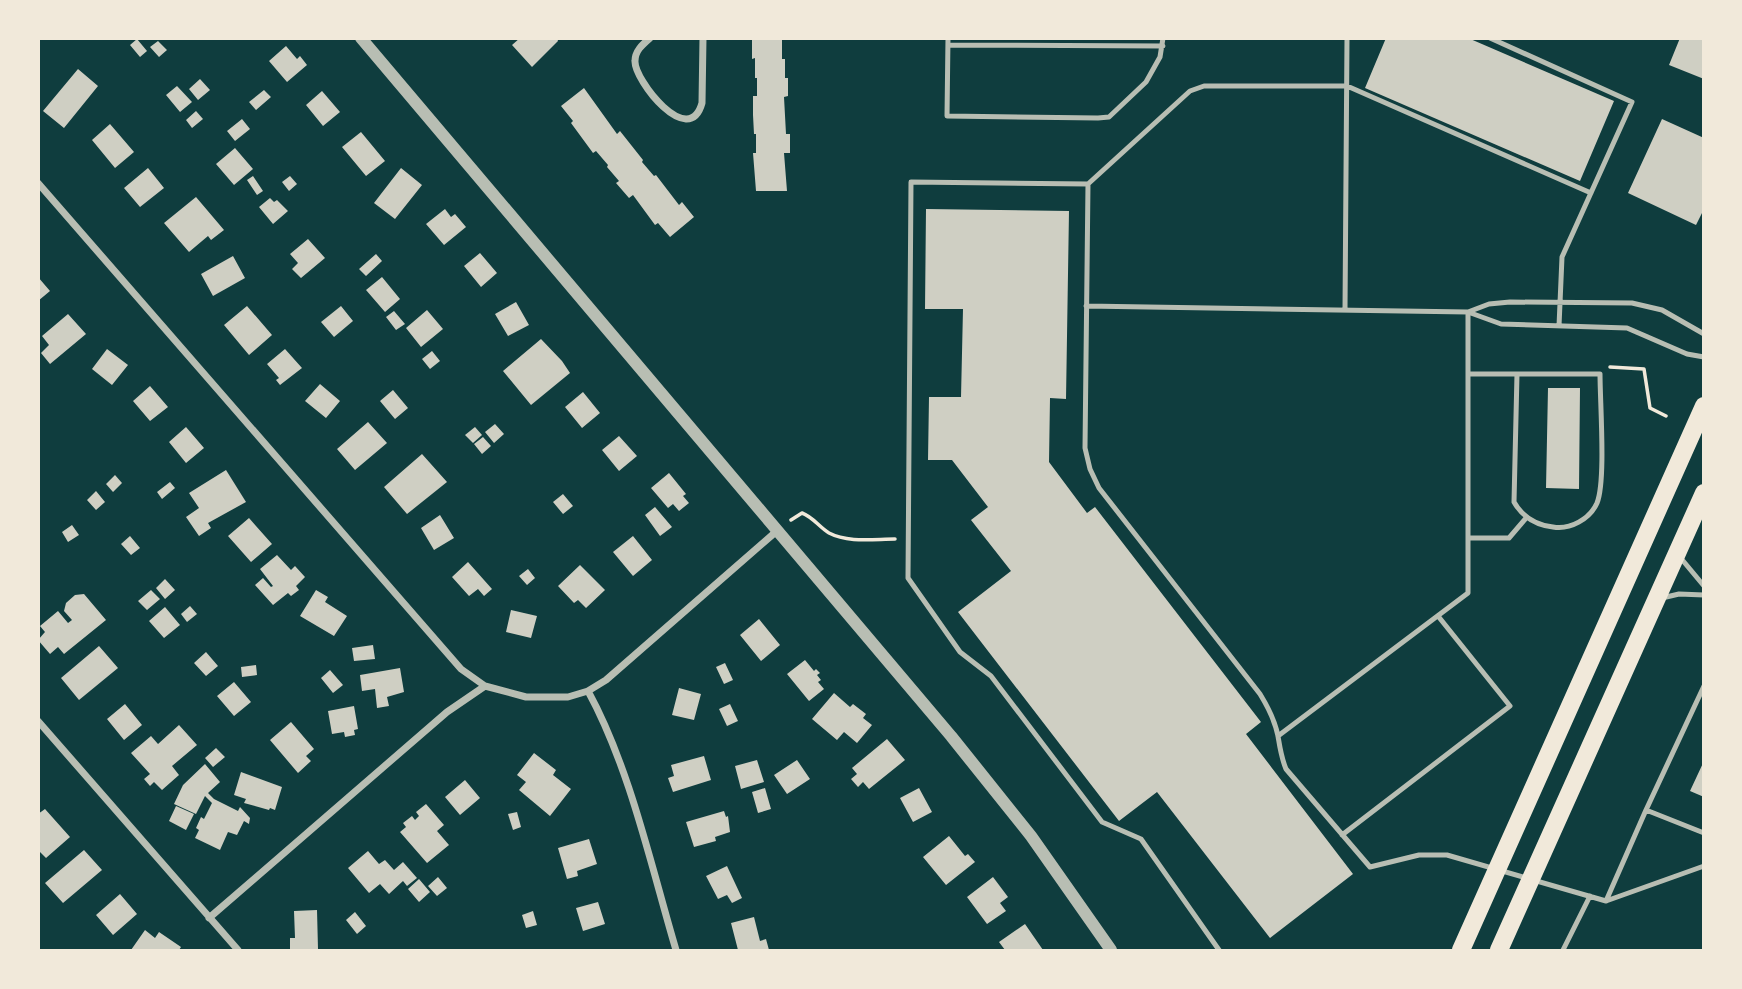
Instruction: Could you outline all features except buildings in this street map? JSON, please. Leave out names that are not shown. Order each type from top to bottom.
[{"type":"highway","points":[[1461,950],[1703,406]]},
{"type":"highway","points":[[1499,950],[1677,552],[1699,515],[1703,493]]},
{"type":"street","points":[[361,38],[951,736],[1031,836],[1111,950]]},
{"type":"street","points":[[650,38],[640,46],[635,59],[636,72],[674,116],[684,120],[693,118],[702,103],[703,38]]},
{"type":"street","points":[[38,183],[452,660],[485,686],[526,697],[568,697],[588,691],[606,680],[778,530]]},
{"type":"street","points":[[209,918],[447,712],[485,686]]},
{"type":"street","points":[[588,691],[617,752],[676,950]]},
{"type":"street","points":[[38,721],[237,950]]},
{"type":"lane","points":[[1163,38],[1163,46],[1155,69],[1146,82],[1109,117],[947,116],[948,42],[1163,46]]},
{"type":"lane","points":[[1345,310],[1347,38]]},
{"type":"lane","points":[[1490,38],[1632,102],[1562,257],[1559,326]]},
{"type":"lane","points":[[1219,950],[1141,839],[1102,822],[992,676],[960,652],[908,578],[911,182],[1088,184],[1190,91],[1197,88],[1347,86],[1591,193]]},
{"type":"lane","points":[[1088,184],[1085,448],[1090,469],[1099,488],[1260,694],[1270,712],[1286,769],[1370,867],[1419,855],[1447,855],[1606,901],[1703,866]]},
{"type":"lane","points":[[1468,312],[1489,304],[1560,302],[1648,305],[1662,310],[1703,334]]},
{"type":"lane","points":[[1086,306],[1468,312],[1501,324],[1628,328],[1687,354],[1703,357]]},
{"type":"lane","points":[[1278,736],[1468,593],[1468,312]]},
{"type":"lane","points":[[1468,374],[1517,374],[1600,374],[1601,487],[1598,501],[1592,512],[1567,527],[1552,527],[1527,517],[1520,513],[1514,502],[1517,374]]},
{"type":"lane","points":[[1468,538],[1509,538],[1527,517]]},
{"type":"lane","points":[[1677,552],[1703,586]]},
{"type":"lane","points":[[1656,599],[1679,594],[1703,595]]},
{"type":"lane","points":[[1342,835],[1510,706],[1438,616]]},
{"type":"lane","points":[[1606,901],[1703,686]]},
{"type":"lane","points":[[1646,810],[1703,833]]},
{"type":"lane","points":[[1563,950],[1590,896]]},
{"type":"path","points":[[1610,367],[1643,368],[1646,371],[1650,408],[1666,416]]},
{"type":"path","points":[[778,530],[802,513],[831,534],[845,539],[908,538]]}]
